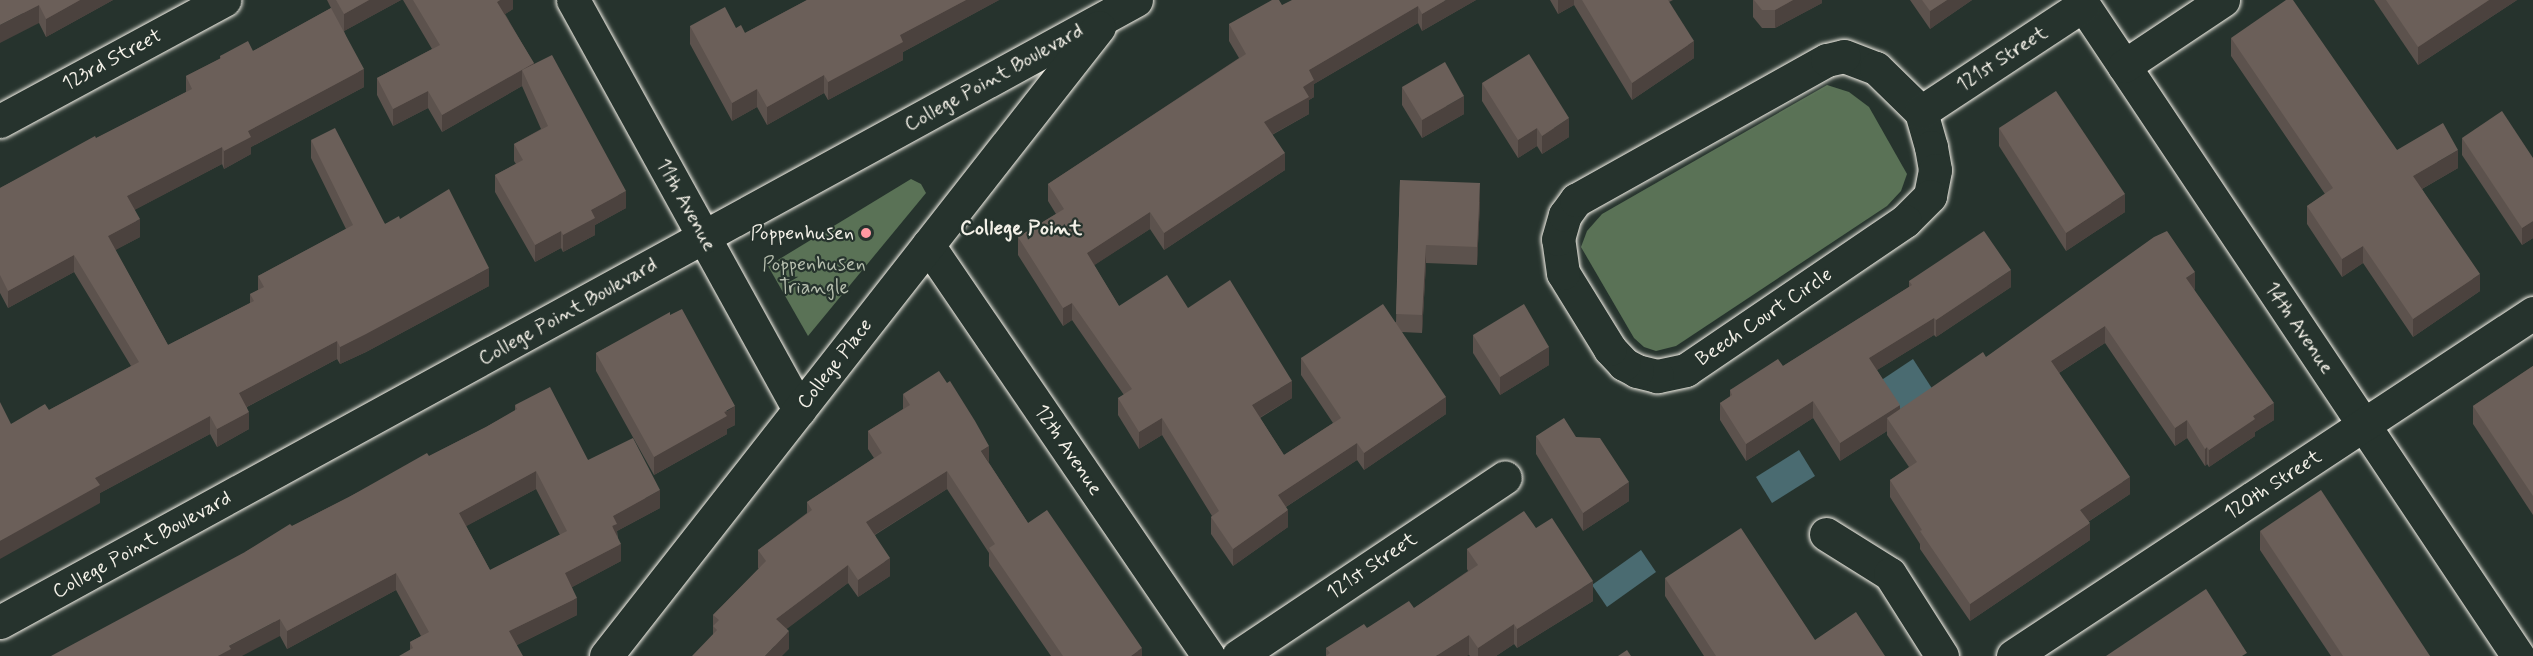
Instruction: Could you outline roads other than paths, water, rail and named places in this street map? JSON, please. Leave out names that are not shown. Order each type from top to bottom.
[{"type":"street","name":"123rd Street","points":[[0,121],[224,0]]},
{"type":"street","name":"11th Avenue","points":[[573,0],[799,410]]},
{"type":"street","name":"College Point Boulevard","points":[[0,622],[1136,0]]},
{"type":"street","points":[[2124,66],[2223,0]]},
{"type":"street","name":"14th Avenue","points":[[2082,3],[2518,656]]},
{"type":"street","name":"121st Street","points":[[1921,112],[2082,3]]},
{"type":"street","name":"College Place","points":[[606,656],[1107,16]]},
{"type":"street","name":"Beech Court Circle","points":[[1844,56],[1876,68],[1921,112],[1932,147],[1935,170],[1930,196],[1919,210],[1686,370],[1658,376],[1637,371],[1624,364],[1611,349],[1563,273],[1558,239],[1565,215],[1576,200],[1827,60],[1844,56]]},
{"type":"street","name":"12th Avenue","points":[[928,245],[1208,656]]},
{"type":"street","name":"120th Street","points":[[2013,656],[2533,313]]},
{"type":"street","name":"121st Street","points":[[1238,656],[1505,477]]},
{"type":"street","points":[[1826,534],[1890,574],[1942,656]]},
{"type":"water","points":[[1913,359],[1933,390],[1889,420],[1877,383]]},
{"type":"water","points":[[1799,450],[1815,476],[1772,503],[1756,477]]},
{"type":"water","points":[[1641,550],[1656,572],[1607,607],[1592,585]]},
{"type":"place","name":"Poppenhusen","points":[[866,233]]},
{"type":"district","name":"College Point","points":[[1021,228]]},
{"type":"park label","name":"Poppenhusen Triangle","points":[[814,276]]}]
